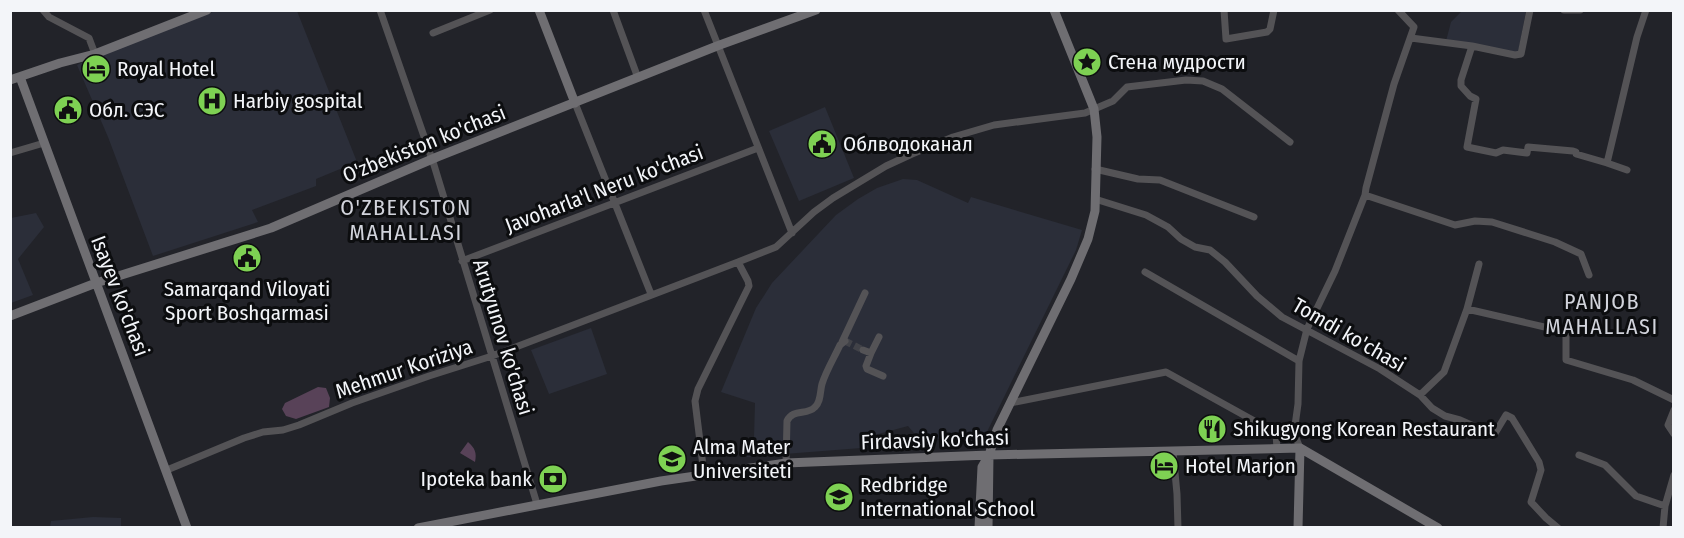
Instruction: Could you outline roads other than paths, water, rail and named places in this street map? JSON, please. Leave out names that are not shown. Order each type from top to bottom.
[{"type":"main road","points":[[15,79],[60,63],[95,54],[207,10]]},
{"type":"main road","points":[[539,10],[575,103]]},
{"type":"main road","name":"O'zbekiston ko'chasi","points":[[10,316],[96,283],[271,228],[432,159],[798,13],[816,10]]},
{"type":"main road","points":[[979,528],[982,467],[1093,225],[1097,137],[1094,110],[1054,10]]},
{"type":"main road","name":"Isayev ko'chasi","points":[[15,79],[44,143],[187,528]]},
{"type":"main road","points":[[1298,528],[1300,448],[1438,528]]},
{"type":"main road","name":"Firdavsiy ko'chasi","points":[[418,528],[704,474],[786,463],[989,455],[1300,448]]},
{"type":"main road","points":[[988,528],[989,455]]},
{"type":"street","points":[[43,10],[49,17],[89,38],[95,54]]},
{"type":"street","name":"Arutyunov ko'chasi","points":[[380,10],[432,159],[537,504]]},
{"type":"street","points":[[433,33],[490,10]]},
{"type":"street","points":[[613,10],[638,78]]},
{"type":"street","points":[[704,10],[792,233]]},
{"type":"street","points":[[1224,10],[1226,39],[1267,32],[1270,29],[1274,10]]},
{"type":"street","points":[[1300,448],[1294,433],[1298,404],[1299,361],[1307,329],[1335,271],[1365,195],[1388,105],[1411,38],[1414,27],[1398,10]]},
{"type":"street","points":[[1411,38],[1472,46],[1515,55],[1521,54],[1530,10]]},
{"type":"street","points":[[1564,10],[1580,10]]},
{"type":"street","points":[[1607,163],[1637,37],[1647,10]]},
{"type":"street","points":[[1472,46],[1461,80],[1461,86],[1476,99],[1467,147],[1496,153],[1503,150],[1527,153],[1528,147],[1565,150],[1627,170]]},
{"type":"street","points":[[1094,110],[1113,100],[1127,87],[1186,80],[1203,81],[1222,89],[1290,142]]},
{"type":"street","points":[[575,103],[651,294]]},
{"type":"street","name":"Mehmur Koriziya","points":[[166,470],[244,438],[263,432],[299,426],[374,395],[492,356],[776,247],[832,198],[886,166],[953,137],[994,125],[1094,110]]},
{"type":"street","points":[[10,153],[44,143]]},
{"type":"street","name":"Javoharla'l Neru ko'chasi","points":[[462,261],[758,148]]},
{"type":"street","points":[[1095,169],[1138,179],[1160,180],[1254,217]]},
{"type":"street","points":[[1365,195],[1455,225],[1475,220],[1492,222],[1555,242],[1581,254],[1589,274]]},
{"type":"street","name":"Tomdi ko'chasi","points":[[1095,199],[1146,215],[1168,227],[1180,239],[1195,247],[1210,250],[1225,261],[1257,296],[1282,317],[1380,369],[1420,395],[1444,372],[1467,309],[1479,264]]},
{"type":"street","points":[[704,474],[695,401],[698,389],[747,291],[748,280],[738,262]]},
{"type":"street","points":[[1146,272],[1299,361]]},
{"type":"street","points":[[786,463],[787,421],[790,415],[809,411],[818,403],[822,382],[844,342],[865,293]]},
{"type":"street","points":[[1467,309],[1566,332],[1566,360],[1633,380],[1674,400]]},
{"type":"street","points":[[879,337],[866,366],[867,369],[883,376]]},
{"type":"street","points":[[863,350],[871,353]]},
{"type":"street","points":[[1010,403],[1166,372],[1276,433],[1277,449]]},
{"type":"street","points":[[1420,395],[1432,408],[1445,416],[1494,435],[1506,415],[1512,418],[1539,462],[1541,471],[1531,502],[1558,528]]},
{"type":"street","points":[[1674,410],[1668,425],[1674,434]]},
{"type":"street","points":[[1173,451],[1178,528]]},
{"type":"street","points":[[1579,455],[1605,465],[1636,496],[1665,506]]},
{"type":"street","points":[[1663,528],[1665,506],[1674,475]]},
{"type":"tunnel","points":[[845,341],[863,350]]},
{"type":"place","name":"Стена мудрости","points":[[1087,62]]},
{"type":"place","name":"Royal Hotel","points":[[96,69]]},
{"type":"place","name":"Harbiy gospital","points":[[212,101]]},
{"type":"place","name":"Обл. СЭС","points":[[68,110]]},
{"type":"place","name":"Облводоканал","points":[[822,144]]},
{"type":"place","name":"Samarqand Viloyati Sport Boshqarmasi","points":[[247,258]]},
{"type":"place","name":"Shikugyong Korean Restaurant","points":[[1212,429]]},
{"type":"place","name":"Alma Mater Universiteti","points":[[672,459]]},
{"type":"place","name":"Hotel Marjon","points":[[1164,466]]},
{"type":"place","name":"Ipoteka bank","points":[[553,479]]},
{"type":"place","name":"Redbridge International School","points":[[839,497]]},
{"type":"district","name":"O'ZBEKISTON MAHALLASI","points":[[406,220]]},
{"type":"district","name":"PANJOB MAHALLASI","points":[[1602,314]]}]
